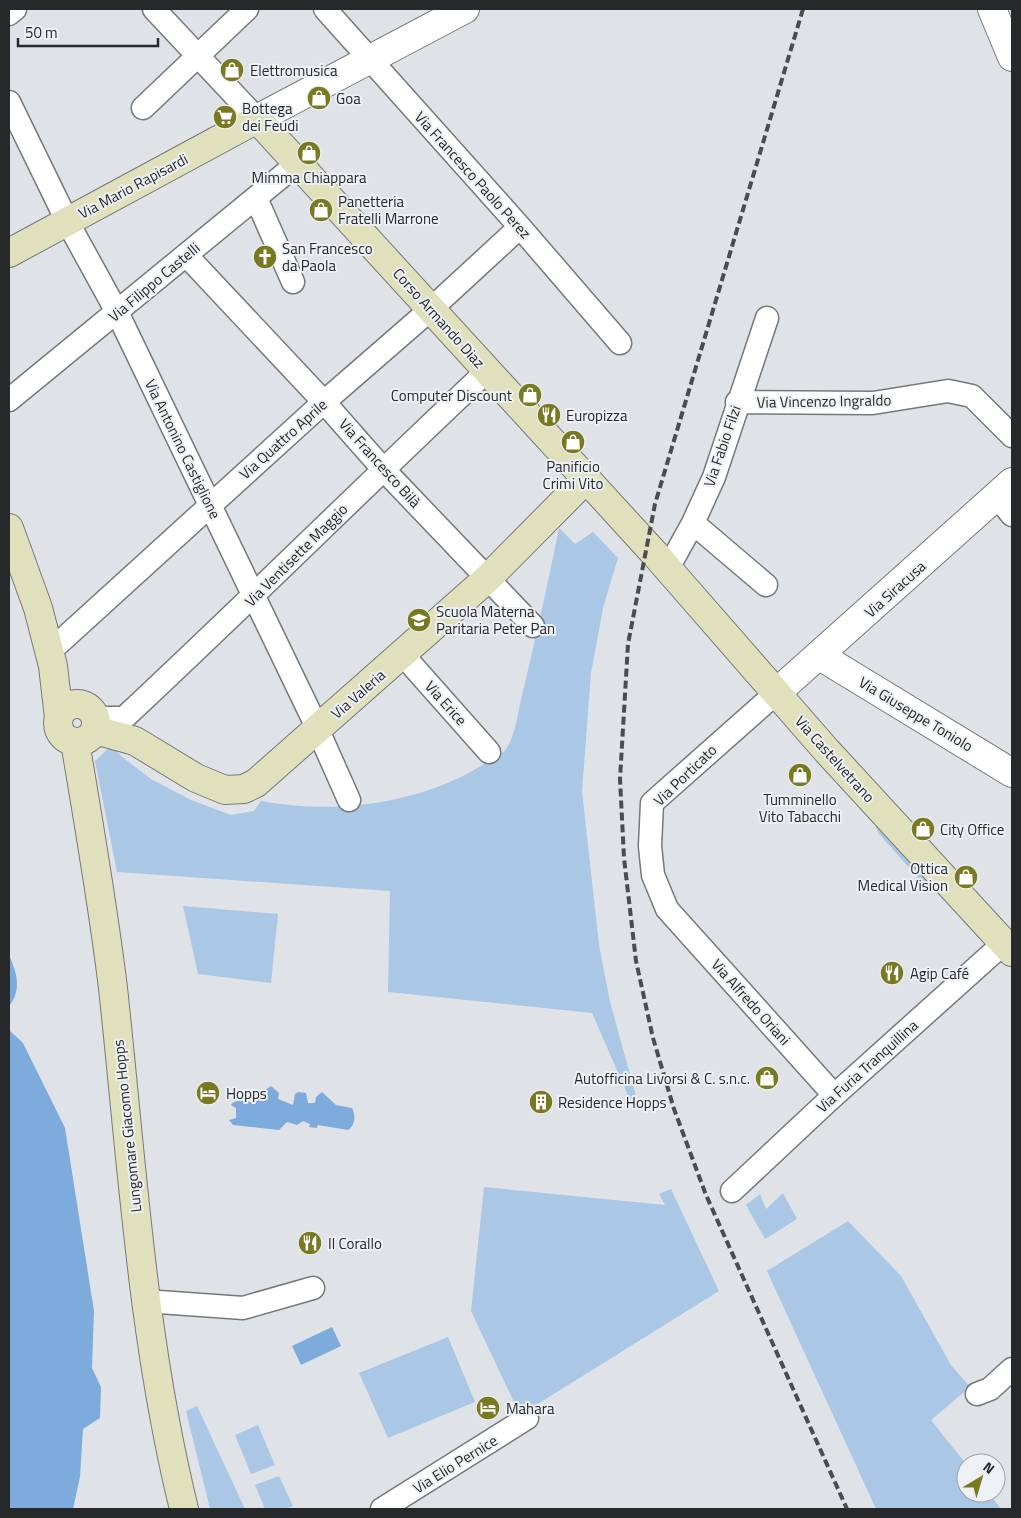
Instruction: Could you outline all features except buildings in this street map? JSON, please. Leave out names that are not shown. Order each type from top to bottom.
[{"type":"main road","name":"Corso Armando Diaz","points":[[257,119],[664,566]]},
{"type":"main road","name":"Via Mario Rapisardi","points":[[9,253],[257,119]]},
{"type":"main road","name":"Via Valeria","points":[[87,724],[135,741],[196,778],[225,790],[235,791],[256,783],[488,578],[585,480]]},
{"type":"main road","name":"Lungomare Giacomo Hopps","points":[[9,528],[38,608],[51,660],[60,731],[69,740],[87,724]]},
{"type":"main road","name":"Via Castelvetrano","points":[[664,566],[775,694],[958,895],[1008,947]]},
{"type":"main road","name":"Lungomare Giacomo Hopps","points":[[51,660],[67,680],[87,724],[99,886],[112,987],[145,1301],[168,1442],[184,1509]]},
{"type":"street","points":[[9,14],[14,9]]},
{"type":"street","name":"Corso Armando Diaz","points":[[154,9],[257,119]]},
{"type":"street","points":[[143,108],[247,9]]},
{"type":"street","name":"Via Francesco Paolo Perez","points":[[325,9],[520,227],[620,344]]},
{"type":"street","points":[[257,119],[370,58],[433,16],[464,9]]},
{"type":"street","points":[[992,9],[1012,57]]},
{"type":"street","name":"Via Antonino Castiglione","points":[[9,102],[67,221],[118,312],[318,729],[349,800]]},
{"type":"street","name":"Via Filippo Castelli","points":[[9,400],[298,163]]},
{"type":"street","points":[[256,198],[293,282]]},
{"type":"street","name":"Via Quattro Aprile","points":[[51,660],[211,506],[520,227]]},
{"type":"street","name":"Via Francesco Bilà","points":[[186,255],[324,402],[383,469],[533,626]]},
{"type":"street","name":"Via Fabio Filzi","points":[[664,566],[693,523],[714,477],[737,402],[767,318]]},
{"type":"street","name":"Via Ventisette Maggio","points":[[87,724],[124,718],[254,597],[383,469],[487,371]]},
{"type":"street","name":"Via Vincenzo Ingraldo","points":[[737,402],[873,403],[948,391],[972,396],[1012,436]]},
{"type":"street","name":"Via Siracusa","points":[[775,694],[1007,498]]},
{"type":"street","points":[[693,523],[766,586]]},
{"type":"street","name":"Via Erice","points":[[403,655],[489,752]]},
{"type":"street","name":"Via Giuseppe Toniolo","points":[[820,656],[1012,773]]},
{"type":"street","name":"Via Porticato","points":[[667,909],[653,875],[650,846],[652,803],[775,694]]},
{"type":"street","name":"Via Alfredo Oriani","points":[[667,909],[834,1095]]},
{"type":"street","name":"Via Furia Tranquillina","points":[[732,1191],[834,1095],[1008,947]]},
{"type":"street","points":[[145,1301],[243,1308],[314,1288]]},
{"type":"street","points":[[977,1394],[990,1389],[1012,1369]]},
{"type":"street","name":"Via Elio Pernice","points":[[382,1509],[527,1418]]},
{"type":"shaded area","points":[[559,528],[575,544],[593,532],[618,558],[603,608],[591,673],[582,791],[599,945],[610,1002],[636,1096],[630,1100],[592,1013],[388,992],[390,891],[117,872],[95,761],[112,745],[121,756],[151,779],[191,800],[231,815],[254,811],[261,801],[318,807],[376,803],[433,789],[459,778],[501,754],[511,741]]},
{"type":"shaded area","points":[[878,822],[929,880],[927,883],[921,881],[879,834],[875,825]]},
{"type":"shaded area","points":[[183,906],[278,914],[271,983],[198,974]]},
{"type":"shaded area","points":[[9,955],[16,975],[17,988],[16,994],[9,1006]]},
{"type":"shaded area","points":[[9,1030],[23,1043],[65,1128],[94,1311],[92,1368],[101,1387],[100,1418],[83,1429],[80,1477],[73,1509],[9,1509]]},
{"type":"shaded area","points":[[271,1086],[279,1093],[278,1099],[293,1105],[295,1094],[298,1092],[306,1093],[308,1103],[315,1103],[316,1097],[322,1092],[336,1105],[352,1108],[353,1123],[348,1130],[318,1125],[317,1128],[309,1127],[310,1124],[303,1121],[297,1125],[287,1122],[279,1130],[233,1125],[229,1120],[236,1118],[236,1108],[231,1105],[235,1101],[240,1100],[251,1102],[253,1098]]},
{"type":"shaded area","points":[[484,1187],[665,1205],[659,1194],[671,1189],[719,1291],[520,1415],[471,1311]]},
{"type":"shaded area","points":[[783,1193],[797,1219],[765,1239],[746,1205],[760,1194],[766,1209]]},
{"type":"shaded area","points":[[848,1221],[901,1276],[951,1365],[970,1387],[931,1420],[957,1453],[956,1503],[996,1503],[1001,1509],[876,1509],[767,1271]]},
{"type":"shaded area","points":[[332,1327],[341,1346],[301,1365],[292,1346]]},
{"type":"shaded area","points":[[448,1337],[475,1402],[388,1438],[359,1373]]},
{"type":"shaded area","points":[[197,1406],[245,1509],[210,1509],[186,1411]]},
{"type":"shaded area","points":[[258,1425],[275,1465],[251,1474],[235,1435]]},
{"type":"shaded area","points":[[279,1476],[293,1506],[285,1509],[265,1509],[255,1485]]},
{"type":"railway","points":[[803,9],[655,504],[628,644],[620,779],[624,858],[636,961],[653,1038],[674,1109],[706,1195],[847,1509]]},
{"type":"place","name":"Elettromusica","points":[[232,70]]},
{"type":"place","name":"Goa","points":[[319,98]]},
{"type":"place","name":"Bottega dei Feudi","points":[[225,117]]},
{"type":"place","name":"Mimma Chiappara","points":[[309,153]]},
{"type":"place","name":"Panetteria Fratelli Marrone","points":[[321,210]]},
{"type":"place","name":"San Francesco da Paola","points":[[265,257]]},
{"type":"place","name":"Computer Discount","points":[[530,395]]},
{"type":"place","name":"Europizza","points":[[549,415]]},
{"type":"place","name":"Panificio Crimi Vito","points":[[573,442]]},
{"type":"place","name":"Scuola Materna Paritaria Peter Pan","points":[[419,620]]},
{"type":"place","name":"Tumminello Vito Tabacchi","points":[[800,775]]},
{"type":"place","name":"City Office","points":[[923,829]]},
{"type":"place","name":"Ottica Medical Vision","points":[[966,877]]},
{"type":"place","name":"Agip Café","points":[[892,973]]},
{"type":"place","name":"Autofficina Livorsi & C. s.n.c.","points":[[767,1078]]},
{"type":"place","name":"Hopps","points":[[208,1093]]},
{"type":"place","name":"Residence Hopps","points":[[541,1102]]},
{"type":"place","name":"Il Corallo","points":[[310,1243]]},
{"type":"place","name":"Mahara","points":[[488,1408]]}]
